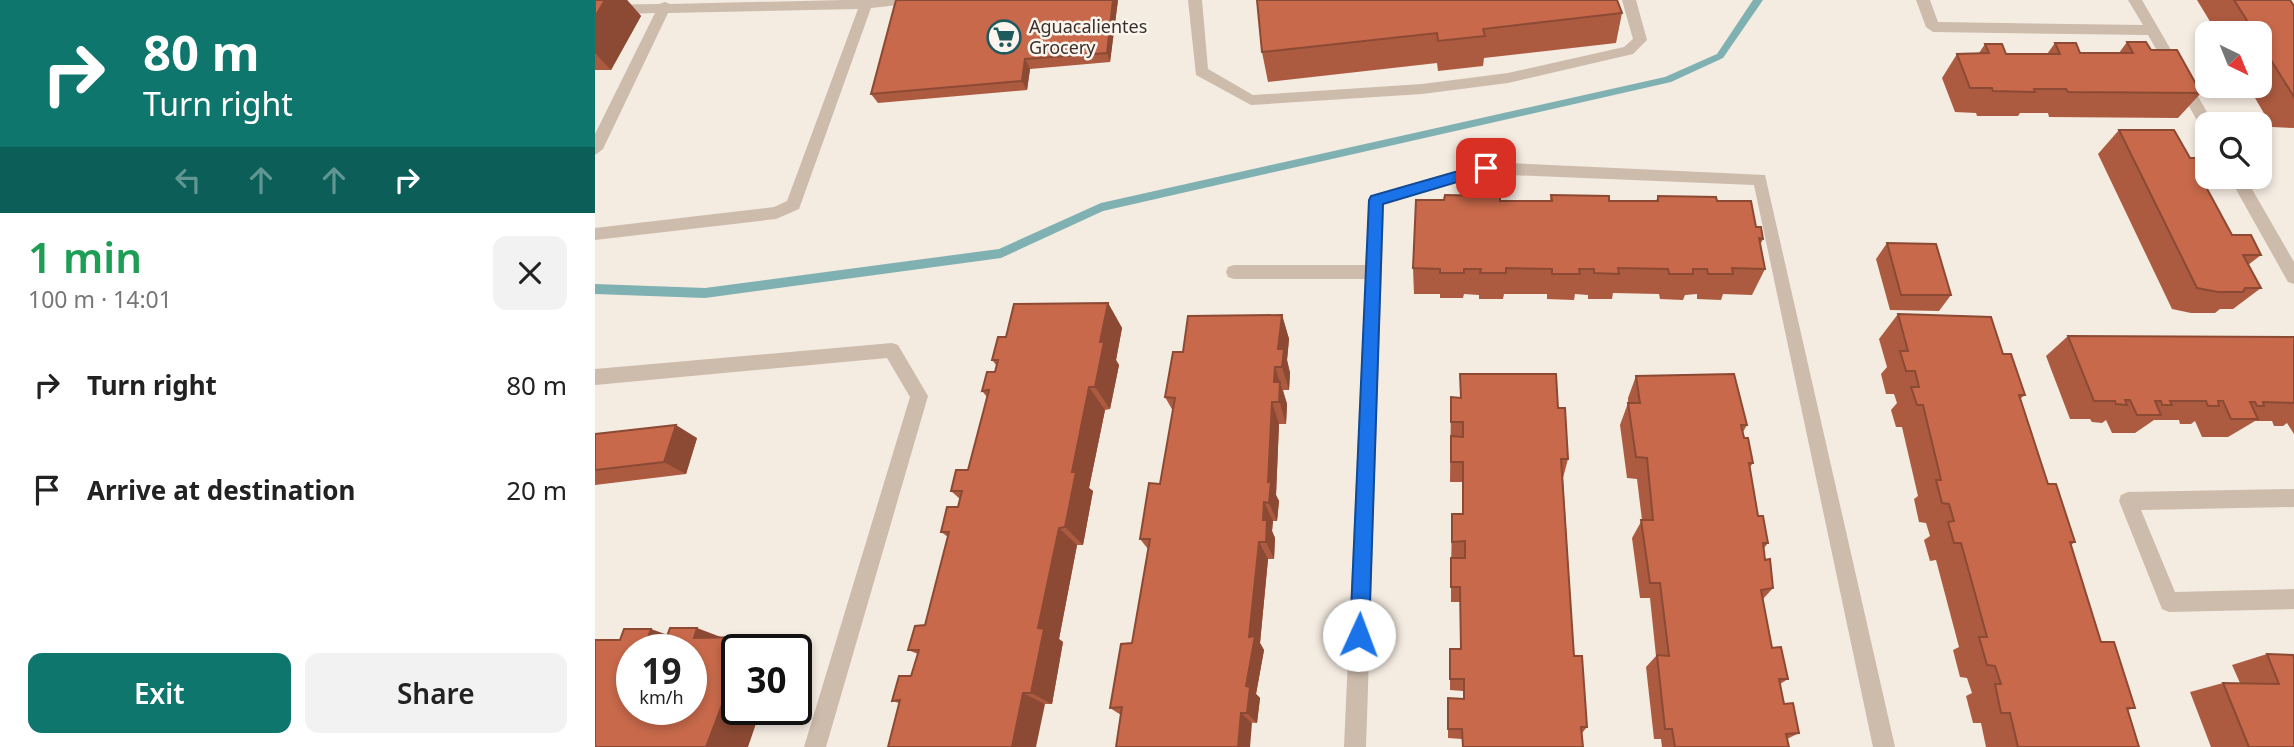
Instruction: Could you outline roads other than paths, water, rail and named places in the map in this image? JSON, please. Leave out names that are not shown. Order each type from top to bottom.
[{"type":"street","points":[[595,10],[665,6],[866,4],[907,0]]},
{"type":"street","points":[[1195,0],[1201,71],[1251,100],[1422,89],[1508,78],[1628,51],[1640,40],[1629,0]]},
{"type":"street","points":[[1923,0],[1933,27],[2152,30]]},
{"type":"street","points":[[2135,0],[2199,112]]},
{"type":"street","points":[[595,234],[776,213],[793,205],[866,4]]},
{"type":"street","points":[[595,149],[665,6]]},
{"type":"street","points":[[1355,747],[1376,200],[1486,168],[1760,179],[1884,747]]},
{"type":"street","points":[[2244,189],[2294,277]]},
{"type":"street","points":[[1234,272],[1374,272]]},
{"type":"street","points":[[595,377],[892,350],[919,396],[815,747]]},
{"type":"street","points":[[2294,498],[2127,501],[2169,602],[2294,599]]},
{"type":"waterway","points":[[595,289],[705,293],[1001,253],[1101,207],[1667,80],[1720,56],[1758,0]]},
{"type":"place","name":"Aguacalientes Grocery","points":[[1004,37]]}]
